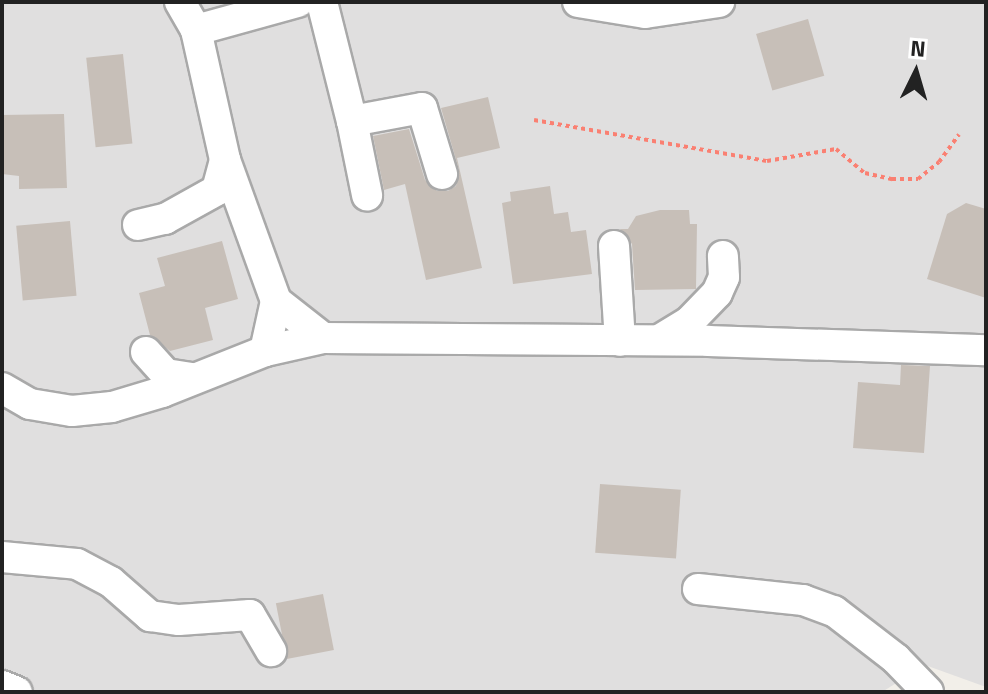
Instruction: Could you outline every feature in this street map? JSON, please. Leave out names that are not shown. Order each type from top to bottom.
[{"type":"street","points":[[180,2],[196,30],[225,160],[276,301],[323,338]]},
{"type":"street","points":[[196,30],[298,2]]},
{"type":"street","points":[[322,2],[367,195]]},
{"type":"street","points":[[578,2],[645,13],[719,2]]},
{"type":"street","points":[[352,121],[422,108],[442,174]]},
{"type":"street","points":[[138,225],[165,219],[217,190],[225,160]]},
{"type":"street","points":[[614,246],[620,341]]},
{"type":"street","points":[[657,341],[689,322],[717,293],[724,277],[723,256]]},
{"type":"street","points":[[265,351],[276,301]]},
{"type":"street","points":[[2,388],[30,404],[72,411],[112,407],[265,351],[323,338],[657,341],[986,350]]},
{"type":"street","points":[[146,352],[166,374],[192,378]]},
{"type":"street","points":[[2,557],[77,564],[111,582],[150,616],[179,620],[250,615],[271,651]]},
{"type":"street","points":[[698,589],[803,600],[834,611],[896,659],[928,692]]},
{"type":"street","points":[[2,686],[17,692]]},
{"type":"path","points":[[534,120],[767,161],[836,149],[865,173],[892,179],[918,179],[939,162],[959,134]]},
{"type":"shaded area","points":[[2,2],[986,2],[986,687],[925,665],[882,692],[2,692]]},
{"type":"building","points":[[808,19],[824,76],[772,91],[756,34]]},
{"type":"building","points":[[123,54],[132,144],[96,147],[86,58]]},
{"type":"building","points":[[488,97],[500,148],[457,158],[482,268],[426,280],[405,184],[384,190],[373,136],[409,129],[425,180],[437,191],[448,191],[456,186],[459,170],[441,108]]},
{"type":"building","points":[[64,114],[67,188],[19,189],[19,176],[2,174],[2,115]]},
{"type":"building","points":[[550,186],[554,214],[568,212],[571,232],[586,230],[592,274],[513,284],[502,203],[511,201],[510,192]]},
{"type":"building","points":[[966,203],[986,209],[986,298],[927,279],[947,214]]},
{"type":"building","points":[[660,210],[689,210],[690,224],[697,224],[696,289],[635,290],[632,244],[620,229],[628,229],[636,216]]},
{"type":"building","points":[[70,221],[77,296],[23,300],[16,226]]},
{"type":"building","points":[[222,241],[238,299],[205,308],[213,340],[170,351],[150,335],[139,293],[165,286],[157,258]]},
{"type":"building","points":[[901,365],[930,366],[924,453],[853,448],[858,382],[900,385]]},
{"type":"building","points":[[600,484],[681,490],[676,558],[595,553]]},
{"type":"building","points":[[323,594],[334,650],[287,659],[276,603]]}]
